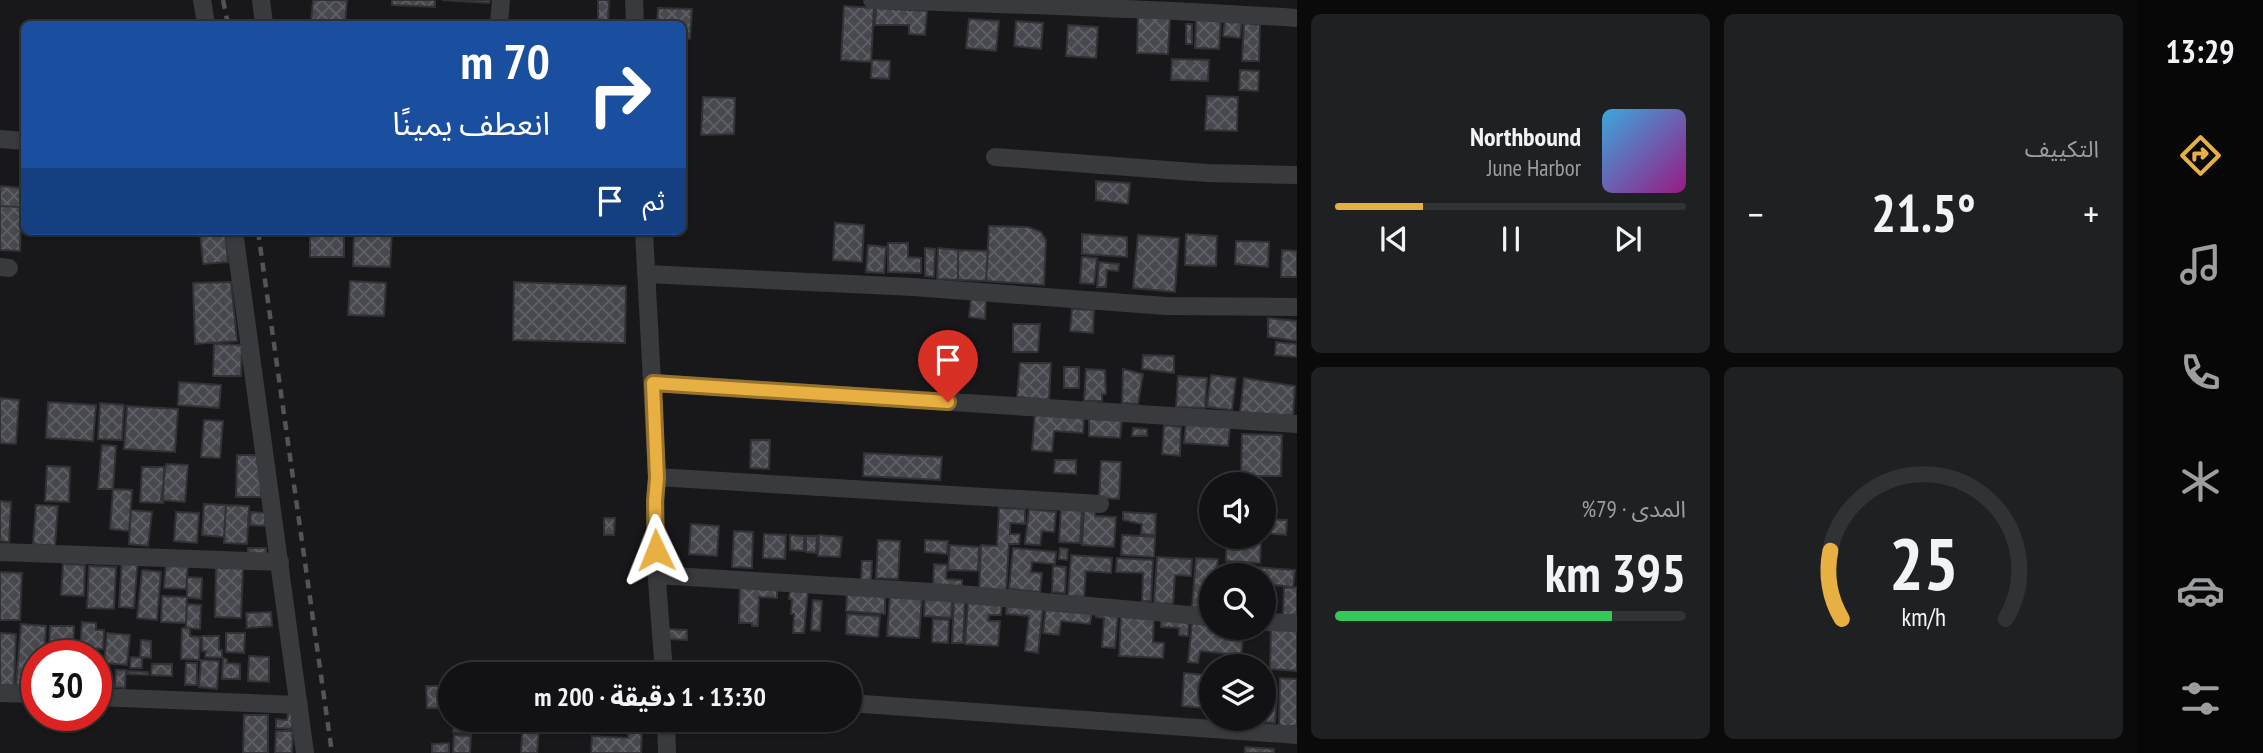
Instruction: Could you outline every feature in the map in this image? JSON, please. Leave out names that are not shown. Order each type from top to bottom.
[{"type":"street","points":[[202,0],[206,21]]},
{"type":"street","points":[[261,0],[264,21]]},
{"type":"street","points":[[499,21],[500,0]]},
{"type":"street","points":[[635,0],[635,21]]},
{"type":"street","points":[[872,0],[1146,5],[1297,18]]},
{"type":"street","points":[[0,139],[21,141]]},
{"type":"street","points":[[995,157],[1207,173],[1297,175]]},
{"type":"street","points":[[235,235],[305,753]]},
{"type":"street","points":[[644,235],[657,478],[657,575],[663,662]]},
{"type":"street","points":[[646,274],[913,287],[1166,306],[1297,307]]},
{"type":"street","points":[[653,383],[1297,424]]},
{"type":"street","points":[[657,478],[1100,504]]},
{"type":"street","points":[[0,552],[280,562]]},
{"type":"street","points":[[657,575],[947,593],[1199,616]]},
{"type":"street","points":[[1276,622],[1297,623]]},
{"type":"street","points":[[0,693],[21,694]]},
{"type":"street","points":[[112,697],[299,705]]},
{"type":"street","points":[[862,704],[1297,735]]},
{"type":"street","points":[[666,732],[667,753]]},
{"type":"building","points":[[313,0],[347,0],[345,21],[311,21]]},
{"type":"building","points":[[392,0],[435,0],[435,7],[392,5]]},
{"type":"building","points":[[442,0],[490,0],[489,3]]},
{"type":"building","points":[[598,0],[609,0],[608,21],[598,21]]},
{"type":"building","points":[[844,6],[874,8],[871,62],[841,60]]},
{"type":"building","points":[[658,8],[692,9],[690,39],[686,38],[686,21],[657,21]]},
{"type":"building","points":[[876,8],[927,11],[925,35],[909,34],[909,25],[875,25]]},
{"type":"building","points":[[1138,17],[1170,18],[1168,54],[1137,53]]},
{"type":"building","points":[[1196,17],[1221,18],[1219,49],[1195,48]]},
{"type":"building","points":[[969,19],[999,21],[996,51],[966,48]]},
{"type":"building","points":[[1225,19],[1242,20],[1240,38],[1223,36]]},
{"type":"building","points":[[1016,21],[1043,23],[1041,49],[1014,46]]},
{"type":"building","points":[[1244,23],[1260,25],[1259,61],[1242,61]]},
{"type":"building","points":[[1186,24],[1192,24],[1192,44],[1186,44]]},
{"type":"building","points":[[1068,25],[1098,27],[1096,58],[1066,56]]},
{"type":"building","points":[[1172,59],[1209,60],[1208,81],[1171,80]]},
{"type":"building","points":[[872,60],[890,61],[889,79],[871,78]]},
{"type":"building","points":[[1240,70],[1259,71],[1258,91],[1239,90]]},
{"type":"building","points":[[1207,96],[1238,97],[1237,131],[1205,130]]},
{"type":"building","points":[[703,97],[735,98],[734,134],[701,135]]},
{"type":"building","points":[[1096,181],[1130,183],[1128,204],[1096,200]]},
{"type":"building","points":[[0,186],[21,188],[21,207],[0,206]]},
{"type":"building","points":[[0,206],[21,207],[20,251],[0,250]]},
{"type":"building","points":[[835,223],[864,225],[862,262],[833,260]]},
{"type":"building","points":[[989,226],[1028,227],[1041,232],[1046,240],[1044,285],[986,281]]},
{"type":"building","points":[[1082,234],[1127,237],[1127,257],[1082,254]]},
{"type":"building","points":[[1186,234],[1217,236],[1216,266],[1185,265]]},
{"type":"building","points":[[200,235],[225,235],[228,262],[203,264]]},
{"type":"building","points":[[310,235],[344,235],[344,257],[310,257]]},
{"type":"building","points":[[354,235],[392,235],[390,267],[353,266]]},
{"type":"building","points":[[1138,235],[1179,238],[1175,292],[1133,288]]},
{"type":"building","points":[[1236,241],[1269,242],[1268,267],[1235,264]]},
{"type":"building","points":[[888,243],[908,243],[908,257],[921,258],[921,273],[888,272]]},
{"type":"building","points":[[868,245],[886,247],[884,273],[866,272]]},
{"type":"building","points":[[925,248],[935,249],[934,277],[925,276]]},
{"type":"building","points":[[938,248],[958,250],[958,280],[937,279]]},
{"type":"building","points":[[958,250],[988,251],[986,281],[958,280]]},
{"type":"building","points":[[1282,250],[1297,251],[1297,277],[1281,277]]},
{"type":"building","points":[[1082,257],[1097,258],[1094,284],[1080,283]]},
{"type":"building","points":[[1099,262],[1119,264],[1118,271],[1107,270],[1106,287],[1097,287]]},
{"type":"building","points":[[350,281],[386,283],[384,316],[348,315]]},
{"type":"building","points":[[231,282],[237,341],[195,344],[193,283]]},
{"type":"building","points":[[514,282],[626,286],[625,343],[513,340]]},
{"type":"building","points":[[971,299],[986,300],[985,319],[969,317]]},
{"type":"building","points":[[1072,309],[1094,310],[1093,333],[1070,331]]},
{"type":"building","points":[[1268,318],[1297,321],[1297,341],[1268,337]]},
{"type":"building","points":[[1013,324],[1040,324],[1038,352],[1013,352]]},
{"type":"building","points":[[1276,342],[1297,344],[1297,357],[1275,355]]},
{"type":"building","points":[[214,344],[242,345],[241,376],[213,376]]},
{"type":"building","points":[[1143,355],[1174,356],[1174,373],[1142,369]]},
{"type":"building","points":[[1020,363],[1051,363],[1049,400],[1017,397]]},
{"type":"building","points":[[1064,367],[1079,367],[1079,388],[1064,388]]},
{"type":"building","points":[[1086,369],[1105,370],[1106,394],[1102,394],[1102,401],[1084,401]]},
{"type":"building","points":[[1123,369],[1143,374],[1138,404],[1122,403]]},
{"type":"building","points":[[1211,375],[1236,378],[1232,410],[1207,407]]},
{"type":"building","points":[[1178,376],[1207,378],[1205,408],[1176,407]]},
{"type":"building","points":[[1244,378],[1295,386],[1293,416],[1240,412]]},
{"type":"building","points":[[179,382],[221,385],[219,408],[178,405]]},
{"type":"building","points":[[0,398],[19,400],[16,444],[0,443]]},
{"type":"building","points":[[48,402],[96,405],[93,441],[46,438]]},
{"type":"building","points":[[100,403],[124,405],[122,440],[98,439]]},
{"type":"building","points":[[127,406],[178,409],[175,452],[124,449]]},
{"type":"building","points":[[1035,413],[1084,417],[1083,433],[1054,431],[1052,452],[1032,450]]},
{"type":"building","points":[[1089,417],[1122,418],[1120,438],[1089,436]]},
{"type":"building","points":[[204,420],[223,421],[220,458],[201,457]]},
{"type":"building","points":[[1186,423],[1230,426],[1228,446],[1184,443]]},
{"type":"building","points":[[1164,425],[1181,427],[1180,456],[1162,454]]},
{"type":"building","points":[[1133,428],[1147,429],[1147,436],[1132,436]]},
{"type":"building","points":[[1242,434],[1282,435],[1281,476],[1276,476],[1276,472],[1241,472]]},
{"type":"building","points":[[751,440],[770,440],[769,469],[750,468]]},
{"type":"building","points":[[102,445],[116,446],[113,489],[98,489]]},
{"type":"building","points":[[864,453],[942,457],[940,480],[863,476]]},
{"type":"building","points":[[237,455],[262,455],[261,497],[236,497]]},
{"type":"building","points":[[1055,460],[1076,460],[1076,474],[1054,473]]},
{"type":"building","points":[[1101,461],[1121,462],[1119,499],[1099,498]]},
{"type":"building","points":[[166,464],[188,465],[185,502],[161,500]]},
{"type":"building","points":[[47,466],[70,467],[69,502],[45,501]]},
{"type":"building","points":[[142,467],[164,467],[163,503],[140,502]]},
{"type":"building","points":[[113,489],[132,490],[129,531],[110,529]]},
{"type":"building","points":[[0,501],[11,502],[9,542],[0,541]]},
{"type":"building","points":[[204,504],[226,505],[224,537],[202,535]]},
{"type":"building","points":[[36,505],[58,506],[55,546],[33,544]]},
{"type":"building","points":[[226,505],[249,506],[247,544],[224,543]]},
{"type":"building","points":[[999,508],[1025,509],[1025,524],[1010,523],[1010,534],[1020,534],[1019,544],[1009,544],[1006,592],[979,591],[981,545],[997,546]]},
{"type":"building","points":[[1084,508],[1095,509],[1095,516],[1116,517],[1114,547],[1082,545]]},
{"type":"building","points":[[1029,509],[1056,512],[1054,532],[1042,531],[1040,545],[1025,544]]},
{"type":"building","points":[[1061,509],[1082,510],[1080,543],[1059,542]]},
{"type":"building","points":[[131,510],[152,512],[148,546],[129,544]]},
{"type":"building","points":[[176,512],[199,513],[197,543],[174,541]]},
{"type":"building","points":[[251,512],[266,513],[265,526],[250,525]]},
{"type":"building","points":[[1123,512],[1156,514],[1155,535],[1141,534],[1142,524],[1123,520]]},
{"type":"building","points":[[604,518],[615,518],[614,535],[604,535]]},
{"type":"building","points":[[1276,520],[1287,520],[1286,535],[1276,534]]},
{"type":"building","points":[[691,524],[719,526],[717,556],[689,554]]},
{"type":"building","points":[[734,531],[753,532],[752,568],[732,567]]},
{"type":"building","points":[[764,534],[786,535],[785,559],[763,558]]},
{"type":"building","points":[[790,535],[804,536],[804,551],[790,550]]},
{"type":"building","points":[[819,535],[842,537],[840,557],[818,556]]},
{"type":"building","points":[[1122,535],[1155,537],[1154,557],[1121,555]]},
{"type":"building","points":[[806,536],[817,536],[816,553],[806,552]]},
{"type":"building","points":[[878,540],[900,541],[898,579],[876,578]]},
{"type":"building","points":[[925,540],[948,541],[947,554],[925,552]]},
{"type":"building","points":[[950,545],[979,547],[978,571],[948,570]]},
{"type":"building","points":[[248,548],[266,548],[266,557],[248,556]]},
{"type":"building","points":[[1013,548],[1056,552],[1055,564],[1032,562],[1031,572],[1042,573],[1040,592],[1009,589]]},
{"type":"building","points":[[1060,548],[1068,549],[1067,560],[1059,559]]},
{"type":"building","points":[[1226,549],[1261,549],[1260,563],[1226,561]]},
{"type":"building","points":[[1071,555],[1112,558],[1111,573],[1086,571],[1084,597],[1068,596]]},
{"type":"building","points":[[1157,557],[1192,559],[1191,576],[1175,575],[1173,604],[1154,603]]},
{"type":"building","points":[[122,558],[138,558],[134,608],[119,607]]},
{"type":"building","points":[[1117,558],[1153,560],[1151,601],[1142,601],[1143,573],[1116,572]]},
{"type":"building","points":[[1196,558],[1218,559],[1218,563],[1199,563],[1199,607],[1192,607]]},
{"type":"building","points":[[862,561],[872,561],[871,580],[861,580]]},
{"type":"building","points":[[166,563],[188,564],[186,589],[164,588]]},
{"type":"building","points":[[63,564],[85,565],[84,596],[61,595]]},
{"type":"building","points":[[934,564],[947,565],[946,579],[962,580],[962,589],[933,587]]},
{"type":"building","points":[[89,566],[116,567],[114,609],[87,608]]},
{"type":"building","points":[[1053,566],[1066,567],[1065,593],[1052,592]]},
{"type":"building","points":[[216,567],[243,567],[241,618],[215,617]]},
{"type":"building","points":[[1276,569],[1295,570],[1293,587],[1276,585]]},
{"type":"building","points":[[142,570],[161,572],[157,620],[137,618]]},
{"type":"building","points":[[0,572],[22,573],[20,620],[0,620]]},
{"type":"building","points":[[187,577],[202,578],[201,599],[187,597]]},
{"type":"building","points":[[740,585],[777,587],[777,598],[759,597],[758,626],[739,623]]},
{"type":"building","points":[[1297,587],[1297,617],[1283,617],[1284,588]]},
{"type":"building","points":[[790,589],[808,590],[804,633],[793,633],[794,614],[791,614]]},
{"type":"building","points":[[847,592],[885,594],[885,614],[846,611]]},
{"type":"building","points":[[890,595],[922,598],[919,638],[887,636]]},
{"type":"building","points":[[162,596],[187,597],[186,623],[161,622]]},
{"type":"building","points":[[925,598],[952,599],[951,618],[924,616]]},
{"type":"building","points":[[813,600],[822,601],[820,631],[811,630]]},
{"type":"building","points":[[954,600],[965,600],[963,643],[952,643]]},
{"type":"building","points":[[968,600],[1002,602],[1001,615],[989,615],[988,621],[1000,621],[998,646],[965,644]]},
{"type":"building","points":[[1007,603],[1043,607],[1038,653],[1025,651],[1029,616],[1006,614]]},
{"type":"building","points":[[187,604],[201,605],[200,629],[186,628]]},
{"type":"building","points":[[1046,607],[1092,612],[1090,624],[1061,621],[1059,635],[1043,633]]},
{"type":"building","points":[[1096,611],[1118,612],[1115,648],[1102,647],[1104,618],[1096,617]]},
{"type":"building","points":[[271,612],[272,626],[247,628],[246,613]]},
{"type":"building","points":[[847,614],[880,616],[878,637],[846,634]]},
{"type":"building","points":[[1121,614],[1154,616],[1153,642],[1164,643],[1163,658],[1119,656]]},
{"type":"building","points":[[933,619],[949,620],[948,643],[932,642]]},
{"type":"building","points":[[1161,620],[1189,620],[1188,636],[1179,635],[1179,628],[1161,627]]},
{"type":"building","points":[[82,622],[96,623],[96,630],[104,630],[103,640],[81,640]]},
{"type":"building","points":[[1192,623],[1199,624],[1199,640],[1243,640],[1241,654],[1200,651],[1198,663],[1188,662]]},
{"type":"building","points":[[21,624],[46,626],[45,640],[21,640],[21,685],[16,685]]},
{"type":"building","points":[[50,626],[74,626],[74,640],[50,640]]},
{"type":"building","points":[[182,628],[190,628],[190,636],[200,637],[199,660],[181,659]]},
{"type":"building","points":[[669,629],[687,630],[687,640],[669,639]]},
{"type":"building","points":[[1276,629],[1297,629],[1297,671],[1276,669],[1276,654],[1270,654],[1271,640],[1276,640]]},
{"type":"building","points":[[0,633],[16,634],[14,685],[0,685]]},
{"type":"building","points":[[107,633],[130,635],[127,665],[112,664],[112,640],[106,640]]},
{"type":"building","points":[[226,633],[245,633],[244,653],[226,652]]},
{"type":"building","points":[[202,636],[219,636],[222,658],[205,657],[206,651],[202,651]]},
{"type":"building","points":[[141,640],[151,641],[151,658],[140,657]]},
{"type":"building","points":[[249,656],[269,657],[269,682],[248,681]]},
{"type":"building","points":[[131,657],[142,658],[142,668],[130,668]]},
{"type":"building","points":[[223,658],[227,659],[227,663],[240,664],[240,679],[222,679]]},
{"type":"building","points":[[201,660],[219,661],[217,689],[199,687]]},
{"type":"building","points":[[186,663],[197,663],[197,685],[185,685]]},
{"type":"building","points":[[152,664],[172,664],[172,676],[151,675]]},
{"type":"building","points":[[116,670],[126,670],[125,688],[115,687]]},
{"type":"building","points":[[128,671],[148,672],[148,675],[128,674]]},
{"type":"building","points":[[1184,673],[1199,674],[1199,708],[1182,706]]},
{"type":"building","points":[[1280,678],[1297,679],[1297,726],[1279,726]]},
{"type":"building","points":[[426,686],[438,686],[438,708],[427,708]]},
{"type":"building","points":[[288,711],[293,712],[292,729],[276,728],[276,719],[287,720]]},
{"type":"building","points":[[244,715],[268,715],[268,753],[243,753]]},
{"type":"building","points":[[276,731],[293,731],[292,753],[275,753]]},
{"type":"building","points":[[522,732],[539,732],[537,753],[521,753]]},
{"type":"building","points":[[629,732],[642,732],[641,753],[591,753],[592,736],[628,738]]},
{"type":"building","points":[[454,735],[471,736],[470,753],[453,753]]},
{"type":"building","points":[[449,743],[449,753],[432,753],[432,744]]},
{"type":"building","points":[[1245,747],[1274,749],[1274,753],[1245,753]]},
{"type":"railway","points":[[223,0],[227,21]]},
{"type":"railway","points":[[259,235],[332,753]]},
{"type":"route","points":[[656,550],[657,478],[653,383],[948,402]]}]
